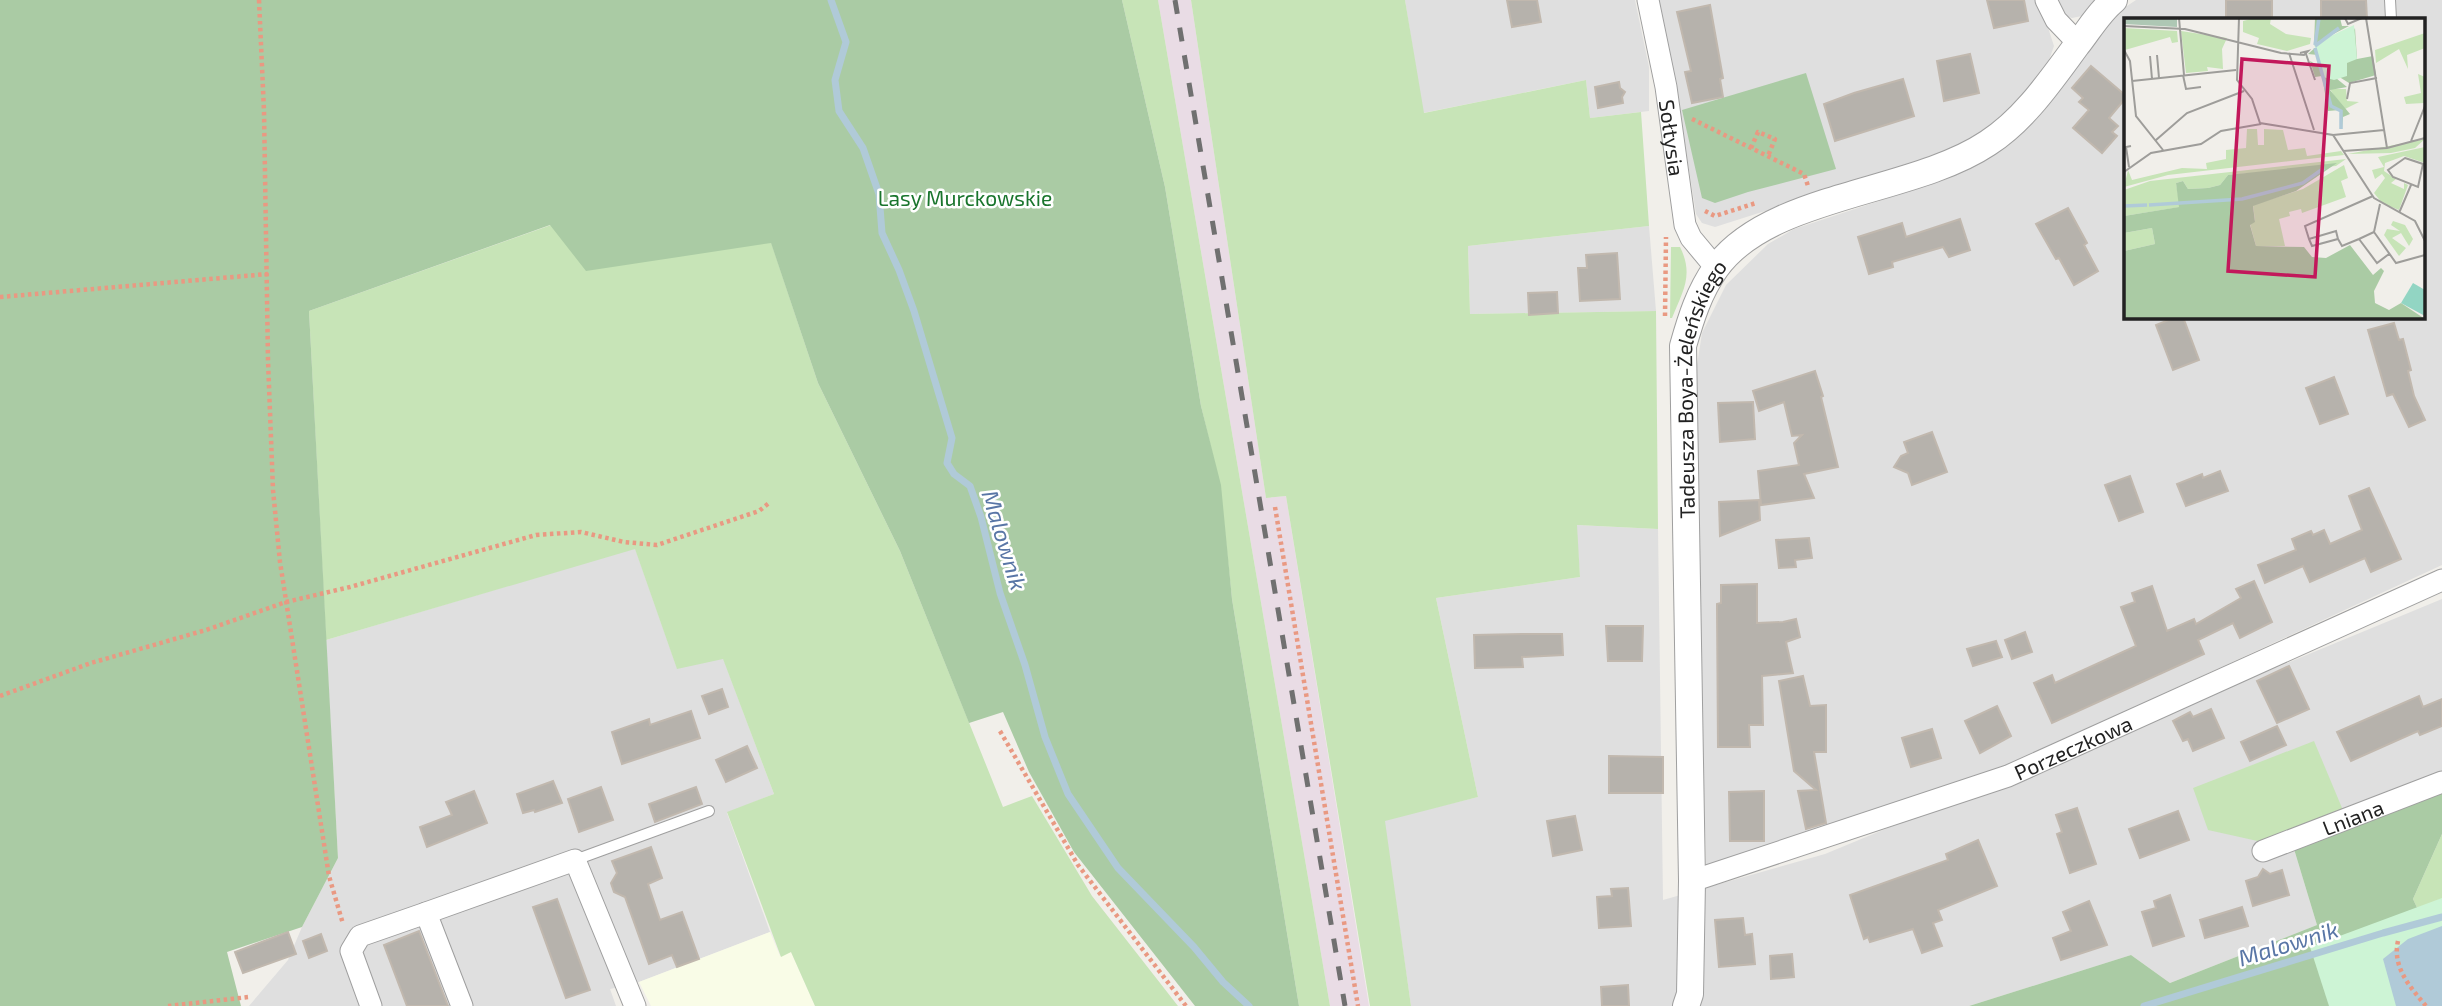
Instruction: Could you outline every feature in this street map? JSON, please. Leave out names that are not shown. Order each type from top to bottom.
[{"type":"street","name":"Sołtysia","points":[[1648,0],[1670,108],[1685,225],[1691,238],[1716,268]]},
{"type":"street","points":[[2046,0],[2056,20],[2079,44]]},
{"type":"street","name":"Tadeusza Boya-Żeleńskiego","points":[[1686,1006],[1690,994],[1692,881],[1683,346],[1693,312],[1716,268],[1740,244],[1776,221],[1909,178],[1971,154],[1991,142],[2030,105],[2096,19],[2114,0]]},
{"type":"street","name":"Porzeczkowa","points":[[1692,881],[2008,776],[2442,580]]},
{"type":"street","name":"Lniana","points":[[2263,851],[2442,782]]},
{"type":"street","points":[[371,1006],[351,951],[360,936],[575,860],[635,1006]]},
{"type":"street","points":[[426,912],[462,1006]]},
{"type":"lane","points":[[2390,0],[2391,18]]},
{"type":"lane","points":[[575,860],[709,811]]},
{"type":"path","points":[[259,0],[273,490],[286,602],[329,876],[351,951]]},
{"type":"path","points":[[1670,108],[1804,174],[1808,187]]},
{"type":"path","points":[[1751,148],[1758,132],[1775,139],[1768,156]]},
{"type":"path","points":[[1798,190],[1821,183]]},
{"type":"path","points":[[1703,210],[1714,216],[1765,200]]},
{"type":"path","points":[[0,297],[268,274]]},
{"type":"path","points":[[0,696],[90,663],[205,630],[286,602],[536,535],[581,532],[624,542],[657,545],[760,511],[769,503]]},
{"type":"path","points":[[1275,507],[1358,1006]]},
{"type":"path","points":[[1000,731],[1078,865],[1186,1006]]},
{"type":"path","points":[[2398,941],[2395,954],[2404,980],[2426,1006]]},
{"type":"path","points":[[168,1006],[248,997]]},
{"type":"shaded area","points":[[1158,0],[1191,0],[1266,498],[1286,496],[1369,1006],[1330,1006]]},
{"type":"shaded area","points":[[1405,0],[1635,0],[1649,67],[1649,111],[1590,118],[1586,80],[1423,113]]},
{"type":"shaded area","points":[[1658,0],[2039,0],[2054,46],[2047,66],[2010,110],[1975,139],[1947,153],[1715,227],[1702,223],[1696,214],[1674,75]]},
{"type":"shaded area","points":[[2056,0],[2097,0],[2082,16],[2072,18],[2065,16]]},
{"type":"shaded area","points":[[2136,0],[2442,0],[2442,565],[1995,772],[1714,868],[1706,864],[1693,391],[1702,333],[1726,285],[1768,244],[1794,229],[1952,177],[1992,155],[2075,69],[2118,12]]},
{"type":"shaded area","points":[[1649,226],[1656,311],[1470,314],[1468,246]]},
{"type":"shaded area","points":[[1576,525],[1658,529],[1663,900],[1825,854],[2442,599],[2442,774],[2294,849],[2317,925],[2170,983],[2131,955],[1969,1006],[1411,1006],[1384,820],[1478,797],[1436,598],[1580,577]]},
{"type":"shaded area","points":[[635,548],[677,668],[723,658],[774,794],[727,813],[770,932],[639,982],[610,989],[616,1006],[249,1006],[288,960],[338,858],[326,640]]},
{"type":"shaded area","points":[[770,932],[780,956],[791,952],[815,1006],[651,1006],[639,982]]},
{"type":"green space","name":"Lasy Murckowskie","points":[[0,0],[1122,0],[1165,187],[1201,406],[1221,485],[1232,599],[1299,1006],[1195,1006],[1074,852],[1029,772],[1003,712],[969,723],[900,551],[818,383],[771,243],[586,271],[550,225],[309,311],[338,858],[302,927],[227,952],[241,1006],[0,1006]]},
{"type":"green space","points":[[1122,0],[1158,0],[1330,1006],[1299,1006],[1232,599],[1220,485],[1201,406],[1165,187]]},
{"type":"green space","points":[[1191,0],[1405,0],[1424,113],[1586,80],[1590,118],[1641,112],[1649,226],[1468,246],[1470,314],[1656,311],[1658,529],[1577,525],[1580,577],[1436,598],[1478,797],[1385,821],[1411,1006],[1370,1006],[1286,496],[1266,498]]},
{"type":"green space","points":[[1806,73],[1836,169],[1715,203],[1702,198],[1682,110]]},
{"type":"green space","points":[[551,225],[720,250],[771,242],[818,383],[900,551],[1003,807],[1032,796],[1092,896],[1178,1006],[815,1006],[791,952],[781,957],[727,812],[774,794],[723,659],[677,669],[635,549],[326,640],[309,311]]},
{"type":"green space","points":[[1671,247],[1680,247],[1687,275],[1680,299],[1670,318]]},
{"type":"green space","points":[[2314,741],[2350,827],[2294,849],[2208,830],[2193,788]]},
{"type":"green space","points":[[2442,790],[2442,834],[2413,899],[2420,914],[2348,1006],[1969,1006],[2131,955],[2170,983],[2317,925],[2294,849]]},
{"type":"green space","points":[[2442,834],[2442,899],[2420,914],[2413,899]]},
{"type":"green space","points":[[2442,898],[2442,1006],[2329,1006],[2310,947]]},
{"type":"water","points":[[2442,926],[2442,1006],[2396,1006],[2383,959],[2408,939]]},
{"type":"building","points":[[1507,0],[1537,0],[1541,22],[1512,27]]},
{"type":"building","points":[[1987,0],[2024,0],[2028,21],[1994,28]]},
{"type":"building","points":[[2226,0],[2272,0],[2272,18],[2226,18]]},
{"type":"building","points":[[2321,0],[2366,0],[2367,18],[2321,18]]},
{"type":"building","points":[[1710,5],[1723,78],[1720,79],[1723,97],[1692,103],[1685,72],[1691,71],[1677,12]]},
{"type":"building","points":[[1970,54],[1979,93],[1944,101],[1937,61]]},
{"type":"building","points":[[2091,66],[2124,94],[2124,100],[2109,118],[2118,126],[2112,132],[2117,136],[2102,153],[2073,128],[2089,110],[2079,102],[2083,98],[2072,88]]},
{"type":"building","points":[[1903,79],[1914,116],[1835,141],[1824,104]]},
{"type":"building","points":[[1619,82],[1620,88],[1625,92],[1623,103],[1598,108],[1595,87]]},
{"type":"building","points":[[2068,208],[2087,243],[2084,245],[2098,271],[2074,285],[2036,224]]},
{"type":"building","points":[[1960,219],[1970,250],[1949,257],[1943,247],[1892,262],[1893,267],[1869,274],[1858,237],[1902,223],[1906,237]]},
{"type":"building","points":[[1617,253],[1620,299],[1580,301],[1578,268],[1587,268],[1586,255]]},
{"type":"building","points":[[1557,292],[1558,313],[1529,315],[1528,293]]},
{"type":"building","points":[[2174,318],[2183,318],[2199,360],[2173,370],[2156,325]]},
{"type":"building","points":[[2394,323],[2399,340],[2403,339],[2414,396],[2425,420],[2409,427],[2393,394],[2387,396],[2368,330]]},
{"type":"building","points":[[1815,371],[1838,467],[1804,474],[1814,498],[1761,505],[1758,471],[1799,465],[1794,443],[1802,435],[1792,436],[1784,402],[1759,411],[1753,391]]},
{"type":"building","points":[[2334,377],[2348,414],[2320,424],[2306,388]]},
{"type":"building","points":[[1753,402],[1755,439],[1720,442],[1718,403]]},
{"type":"building","points":[[1932,432],[1947,472],[1912,485],[1908,473],[1894,467],[1901,456],[1908,453],[1904,442]]},
{"type":"building","points":[[2220,471],[2228,491],[2186,506],[2177,484],[2202,474],[2203,478]]},
{"type":"building","points":[[2130,476],[2143,512],[2119,521],[2105,485]]},
{"type":"building","points":[[2369,488],[2401,559],[2371,572],[2365,558],[2310,582],[2303,566],[2265,583],[2258,565],[2296,550],[2292,539],[2311,531],[2313,535],[2324,530],[2330,544],[2362,530],[2349,496]]},
{"type":"building","points":[[1759,500],[1760,520],[1720,536],[1719,502]]},
{"type":"building","points":[[1809,538],[1812,558],[1795,560],[1796,567],[1779,568],[1776,540]]},
{"type":"building","points":[[2254,581],[2272,622],[2240,638],[2233,623],[2198,640],[2204,654],[2052,723],[2034,683],[2052,675],[2055,683],[2136,646],[2121,607],[2135,602],[2132,593],[2152,586],[2167,631],[2194,619],[2196,624],[2241,598],[2236,589]]},
{"type":"building","points":[[1757,584],[1757,623],[1796,619],[1800,637],[1786,642],[1793,673],[1762,676],[1763,725],[1749,725],[1750,747],[1718,747],[1717,604],[1721,603],[1721,585]]},
{"type":"building","points":[[1606,626],[1643,626],[1642,661],[1608,661]]},
{"type":"building","points":[[2025,632],[2032,652],[2012,659],[2005,640]]},
{"type":"building","points":[[1562,634],[1563,655],[1522,657],[1523,667],[1475,668],[1474,635]]},
{"type":"building","points":[[1996,641],[2002,657],[1973,666],[1967,649]]},
{"type":"building","points":[[2289,666],[2309,709],[2277,723],[2257,681]]},
{"type":"building","points":[[1803,676],[1810,706],[1826,705],[1826,752],[1814,752],[1826,823],[1806,829],[1798,791],[1816,790],[1794,771],[1779,681]]},
{"type":"building","points":[[722,689],[728,707],[709,714],[702,696]]},
{"type":"building","points":[[2419,696],[2423,707],[2442,699],[2442,726],[2420,735],[2418,731],[2351,761],[2337,732]]},
{"type":"building","points":[[1997,706],[2011,736],[1980,753],[1965,721]]},
{"type":"building","points":[[2211,709],[2224,738],[2193,751],[2188,739],[2183,741],[2173,721],[2190,712],[2193,717]]},
{"type":"building","points":[[691,711],[700,738],[622,764],[612,732],[649,719],[650,725]]},
{"type":"building","points":[[2277,726],[2286,745],[2250,761],[2241,742]]},
{"type":"building","points":[[1932,729],[1941,758],[1911,767],[1902,738]]},
{"type":"building","points":[[747,746],[757,768],[726,782],[716,760]]},
{"type":"building","points":[[1609,756],[1663,757],[1663,793],[1609,793]]},
{"type":"building","points":[[553,781],[562,803],[523,813],[517,794]]},
{"type":"building","points":[[601,787],[613,820],[579,832],[568,799]]},
{"type":"building","points":[[696,787],[702,804],[655,822],[649,804]]},
{"type":"building","points":[[474,791],[487,823],[427,847],[420,827],[452,815],[446,802]]},
{"type":"building","points":[[1764,791],[1764,841],[1730,841],[1729,792]]},
{"type":"building","points":[[2077,808],[2096,864],[2070,873],[2057,834],[2062,832],[2056,815]]},
{"type":"building","points":[[2178,811],[2189,840],[2140,858],[2129,829]]},
{"type":"building","points":[[1575,816],[1582,850],[1553,856],[1547,821]]},
{"type":"building","points":[[1978,840],[1997,886],[1938,910],[1942,920],[1933,923],[1942,946],[1922,953],[1913,929],[1870,942],[1868,937],[1864,939],[1850,895],[1948,860],[1946,854]]},
{"type":"building","points":[[651,847],[662,878],[648,884],[660,920],[682,912],[699,959],[677,967],[672,955],[649,964],[625,897],[614,892],[611,883],[617,873],[612,861]]},
{"type":"building","points":[[2263,869],[2270,874],[2282,870],[2289,895],[2253,906],[2246,881],[2258,877]]},
{"type":"building","points":[[1628,888],[1631,926],[1599,928],[1597,897],[1612,896],[1611,889]]},
{"type":"building","points":[[2170,895],[2184,936],[2153,946],[2142,912],[2156,908],[2154,901]]},
{"type":"building","points":[[557,899],[590,990],[566,998],[533,907]]},
{"type":"building","points":[[2089,901],[2107,945],[2061,960],[2053,938],[2071,931],[2063,912]]},
{"type":"building","points":[[2242,907],[2248,926],[2205,938],[2200,920]]},
{"type":"building","points":[[1743,918],[1745,935],[1752,934],[1755,964],[1719,967],[1715,920]]},
{"type":"building","points":[[419,931],[448,1006],[407,1006],[384,945]]},
{"type":"building","points":[[288,932],[296,954],[243,973],[235,952]]},
{"type":"building","points":[[321,934],[327,951],[309,958],[303,941]]},
{"type":"building","points":[[1792,954],[1794,977],[1771,979],[1770,956]]},
{"type":"building","points":[[1628,985],[1629,1006],[1602,1006],[1601,987]]},
{"type":"waterway","name":"Malownik","points":[[831,0],[846,42],[835,80],[839,111],[863,148],[879,194],[882,233],[914,311],[952,438],[947,463],[954,474],[970,486],[1045,737],[1068,794],[1118,868],[1194,947],[1223,982],[1249,1006]]},
{"type":"waterway","name":"Malownik","points":[[2144,1006],[2442,917]]},
{"type":"railway","points":[[1175,0],[1345,1006]]}]
